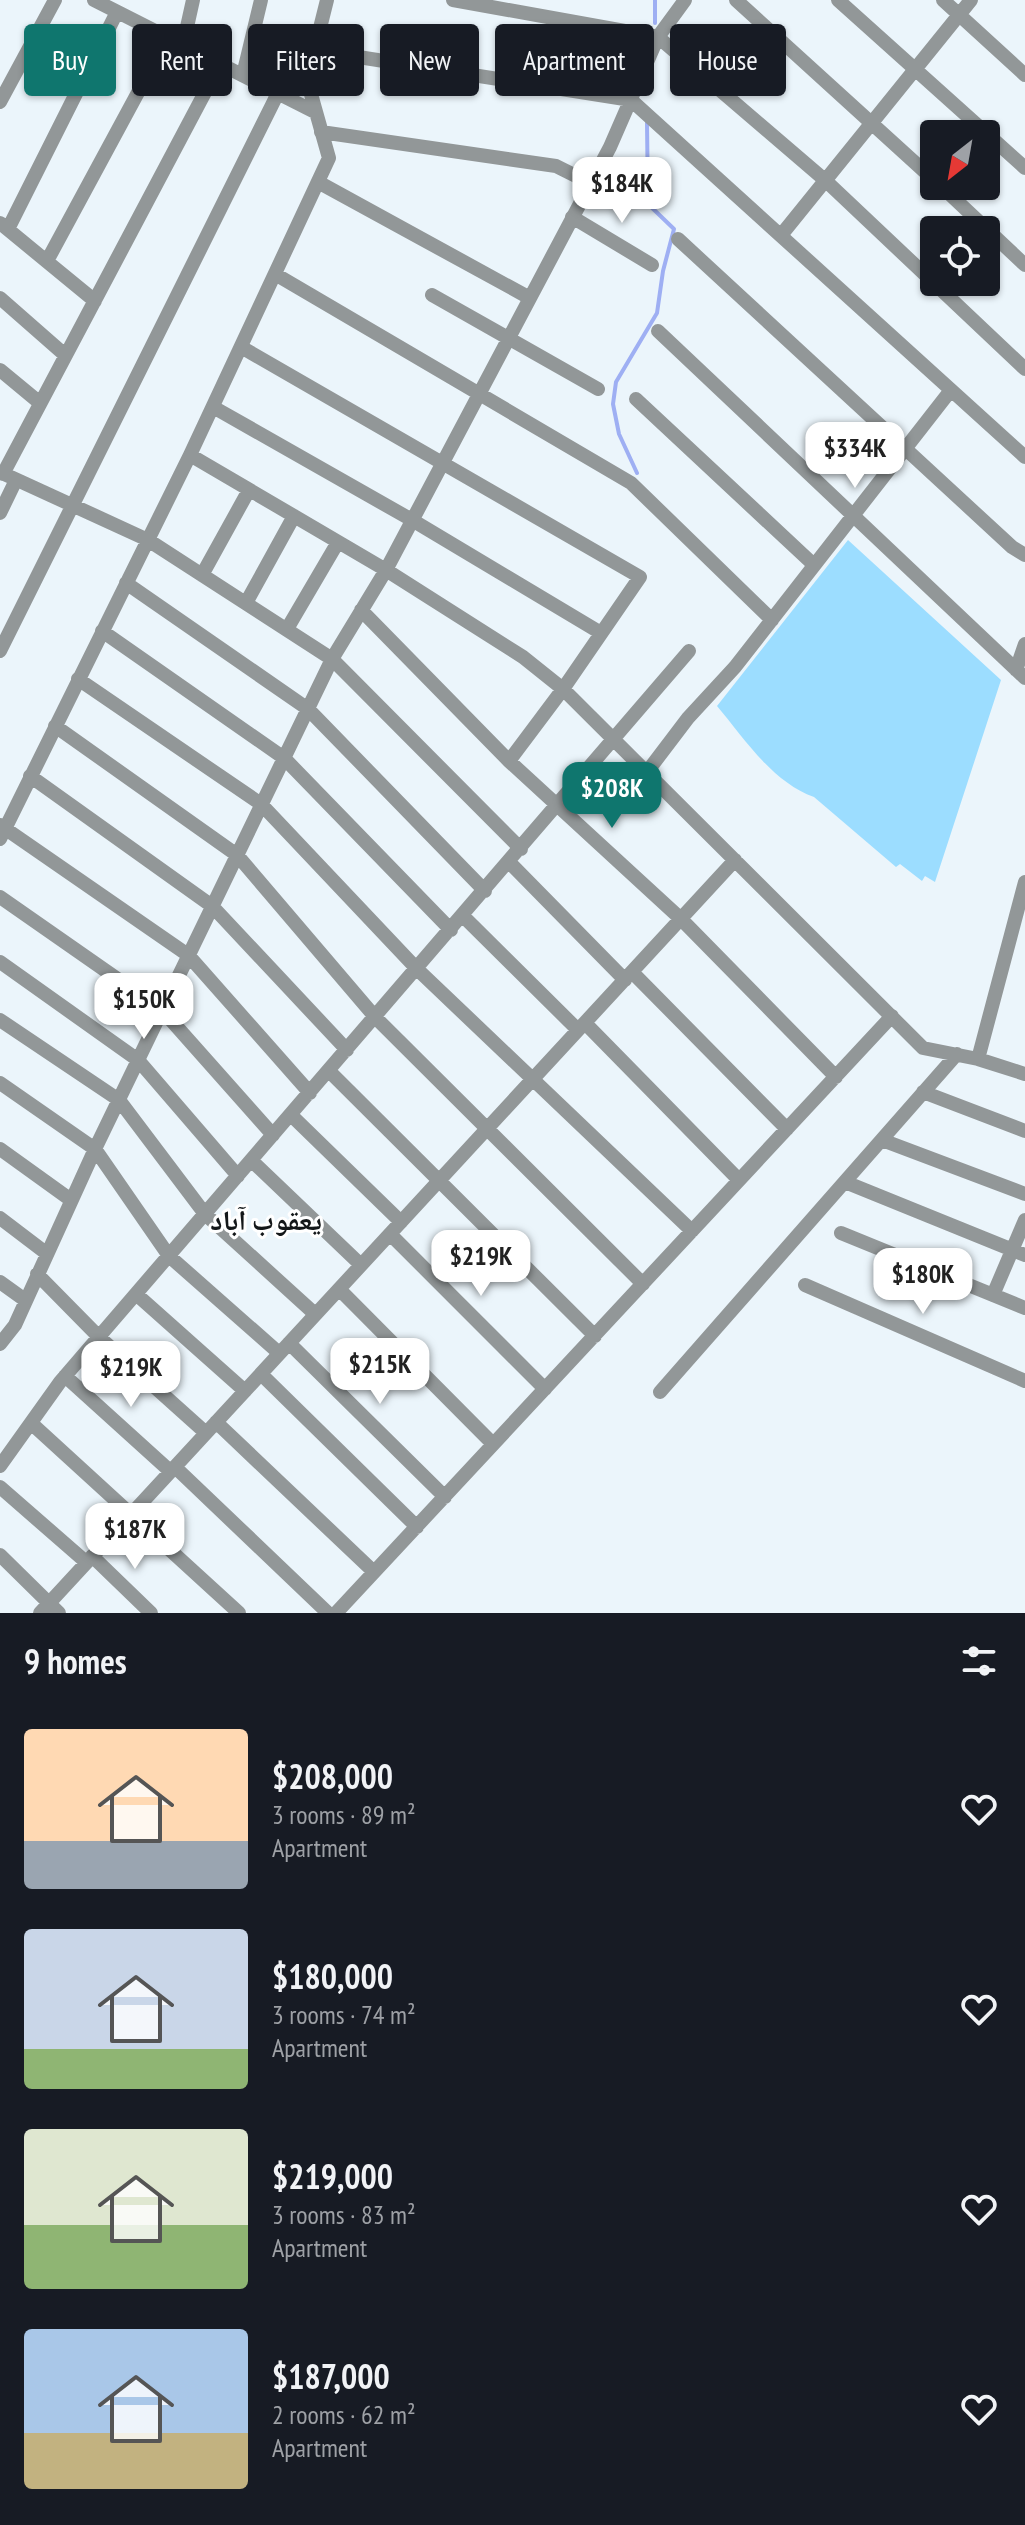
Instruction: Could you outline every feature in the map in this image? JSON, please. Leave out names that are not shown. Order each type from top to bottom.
[{"type":"street","points":[[0,102],[5,79],[55,0]]},
{"type":"street","points":[[94,0],[141,24]]},
{"type":"street","points":[[95,301],[4,226],[129,0]]},
{"type":"street","points":[[188,24],[193,0]]},
{"type":"street","points":[[243,75],[261,0]]},
{"type":"street","points":[[321,24],[327,0]]},
{"type":"street","points":[[453,0],[658,37],[826,181],[1025,369]]},
{"type":"street","points":[[0,1343],[15,1325],[95,1149],[332,659],[386,570],[610,147],[658,37],[685,0]]},
{"type":"street","points":[[736,0],[920,167]]},
{"type":"street","points":[[838,0],[1025,168]]},
{"type":"street","points":[[943,0],[1025,75]]},
{"type":"street","points":[[782,234],[874,124],[971,0]]},
{"type":"street","points":[[364,58],[631,100],[1025,457]]},
{"type":"street","points":[[232,70],[248,78]]},
{"type":"street","points":[[47,261],[136,96]]},
{"type":"street","points":[[0,513],[6,475],[40,403],[203,96]]},
{"type":"street","points":[[0,651],[277,96]]},
{"type":"street","points":[[279,96],[315,112]]},
{"type":"street","points":[[310,1093],[188,955],[2,831],[190,455],[329,158],[311,96]]},
{"type":"street","points":[[321,132],[556,166],[590,183]]},
{"type":"street","points":[[318,182],[528,297]]},
{"type":"street","points":[[956,200],[1025,265]]},
{"type":"street","points":[[572,217],[652,265]]},
{"type":"street","points":[[678,239],[1012,547],[1025,555]]},
{"type":"street","points":[[275,274],[631,483],[772,620]]},
{"type":"street","points":[[432,295],[598,389]]},
{"type":"street","points":[[0,298],[65,355]]},
{"type":"street","points":[[658,331],[1021,674]]},
{"type":"street","points":[[241,347],[640,577],[509,761]]},
{"type":"street","points":[[0,370],[40,403]]},
{"type":"street","points":[[647,772],[688,718],[735,667],[951,390]]},
{"type":"street","points":[[636,399],[814,565]]},
{"type":"street","points":[[213,407],[412,520],[601,633]]},
{"type":"street","points":[[190,455],[386,570],[523,657],[563,689],[923,1048],[978,1059],[1025,1074]]},
{"type":"street","points":[[6,475],[148,540],[332,659],[521,849]]},
{"type":"street","points":[[202,575],[249,490]]},
{"type":"street","points":[[246,603],[294,516]]},
{"type":"street","points":[[287,629],[338,542]]},
{"type":"street","points":[[126,583],[308,709],[485,891]]},
{"type":"street","points":[[361,610],[509,761],[681,919],[836,1077]]},
{"type":"street","points":[[102,631],[284,758],[451,930]]},
{"type":"street","points":[[1021,674],[1025,644]]},
{"type":"street","points":[[0,1466],[65,1376],[689,651]]},
{"type":"street","points":[[78,679],[261,804],[417,969],[692,1231]]},
{"type":"street","points":[[55,726],[237,855],[376,1018],[643,1284]]},
{"type":"street","points":[[30,776],[212,906],[347,1050]]},
{"type":"street","points":[[0,1555],[49,1610],[89,1559],[735,860]]},
{"type":"street","points":[[509,862],[787,1129]]},
{"type":"street","points":[[978,1059],[1025,882]]},
{"type":"street","points":[[0,897],[162,1010],[273,1135]]},
{"type":"street","points":[[463,916],[739,1180]]},
{"type":"street","points":[[0,962],[138,1060],[238,1176]]},
{"type":"street","points":[[336,1613],[892,1016]]},
{"type":"street","points":[[0,1020],[119,1100],[205,1214],[315,1314]]},
{"type":"street","points":[[660,1392],[957,1054]]},
{"type":"street","points":[[329,1071],[595,1336]]},
{"type":"street","points":[[0,1083],[95,1149],[169,1256],[284,1348],[445,1497]]},
{"type":"street","points":[[923,1092],[1025,1131]]},
{"type":"street","points":[[291,1115],[401,1222]]},
{"type":"street","points":[[882,1140],[1025,1194]]},
{"type":"street","points":[[0,1149],[71,1200]]},
{"type":"street","points":[[251,1160],[361,1265]]},
{"type":"street","points":[[845,1182],[1019,1252]]},
{"type":"street","points":[[0,1218],[46,1253]]},
{"type":"street","points":[[993,1295],[1019,1252],[1025,1220]]},
{"type":"street","points":[[841,1233],[1025,1308]]},
{"type":"street","points":[[390,1234],[545,1389]]},
{"type":"street","points":[[37,1274],[99,1337],[211,1428],[374,1572]]},
{"type":"street","points":[[0,1282],[25,1300]]},
{"type":"street","points":[[805,1285],[1025,1381]]},
{"type":"street","points":[[339,1289],[493,1444]]},
{"type":"street","points":[[136,1294],[245,1391]]},
{"type":"street","points":[[261,1374],[417,1527]]},
{"type":"street","points":[[65,1376],[172,1469],[328,1613]]},
{"type":"street","points":[[31,1423],[239,1613]]},
{"type":"street","points":[[0,1487],[151,1613]]},
{"type":"shaded area","points":[[848,540],[1001,680],[935,882],[925,876],[922,881],[900,864],[896,867],[814,797],[785,781],[760,758],[717,706]]},
{"type":"waterway","points":[[655,0],[655,23]]},
{"type":"waterway","points":[[637,473],[619,434],[613,404],[616,382],[657,313],[663,271],[674,229],[648,204],[647,123]]},
{"type":"district","name":"یعقوب آباد","points":[[266,1219]]}]
